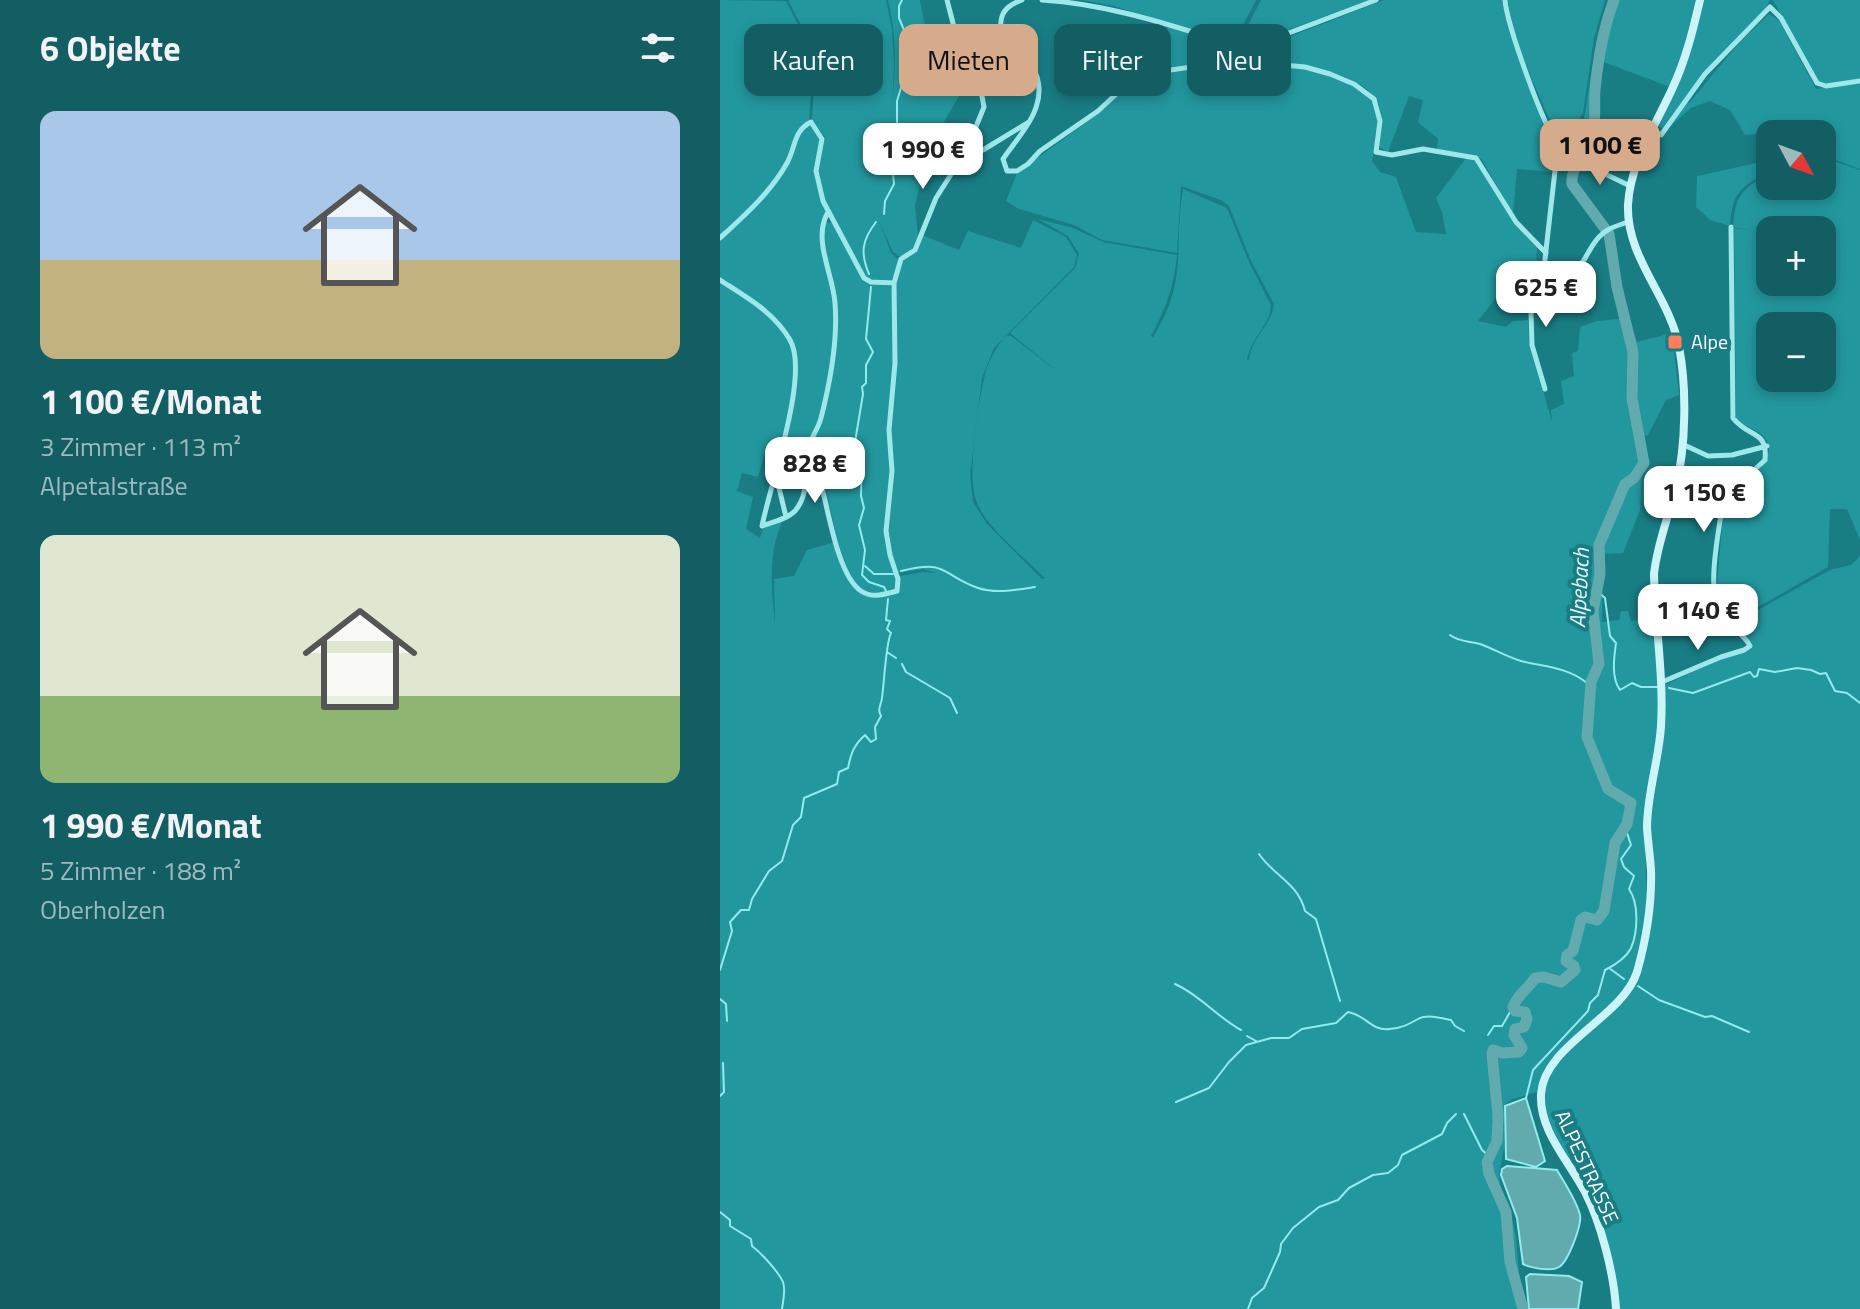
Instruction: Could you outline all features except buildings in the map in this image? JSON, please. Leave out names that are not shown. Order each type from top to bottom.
[{"type":"main road","points":[[1628,222],[1630,186],[1684,61],[1700,0]]},
{"type":"main road","name":"ALPESTRASSE","points":[[1616,1309],[1594,1211],[1558,1151],[1544,1116],[1541,1092],[1550,1068],[1627,991],[1636,975],[1647,924],[1651,873],[1647,827],[1650,786],[1660,735],[1661,683],[1654,574],[1656,552],[1677,483],[1682,444],[1682,385],[1679,346],[1665,308],[1642,263],[1628,222]]},
{"type":"street","points":[[810,472],[820,480],[840,555],[852,583],[862,592],[878,596],[897,591],[898,579],[886,531],[892,471],[889,430],[895,363],[894,283],[901,259],[915,250],[936,198],[966,151],[984,107],[947,0]]},
{"type":"street","points":[[1022,0],[1009,4],[1000,23],[1004,37],[1034,70],[1040,102],[1003,159],[1007,171],[1017,171],[1028,164],[1040,151],[1098,111],[1129,82],[1157,72],[1187,68]]},
{"type":"street","points":[[1042,0],[1078,2],[1114,9],[1187,31]]},
{"type":"street","points":[[1291,32],[1376,0]]},
{"type":"street","points":[[1505,0],[1507,18],[1524,65],[1558,144],[1544,268],[1531,314],[1532,345],[1545,389]]},
{"type":"street","points":[[1653,130],[1661,135],[1705,74],[1770,7],[1781,18],[1817,83],[1826,86],[1860,81]]},
{"type":"street","points":[[1291,66],[1330,74],[1354,84],[1374,99],[1380,121],[1376,152],[1392,155],[1423,149],[1476,158],[1516,222],[1546,253]]},
{"type":"street","points":[[966,151],[983,150],[1030,121]]},
{"type":"street","points":[[720,238],[758,202],[788,162],[795,138],[803,126],[811,122],[822,139],[816,171],[828,213],[864,278],[871,282],[894,283]]},
{"type":"street","points":[[1558,144],[1630,186]]},
{"type":"street","points":[[720,280],[758,304],[780,324],[792,343],[794,397],[762,526],[794,512],[801,501],[810,472],[807,450],[821,421],[835,337],[833,283],[821,236],[828,213]]},
{"type":"street","points":[[1544,268],[1554,276],[1562,277],[1577,272],[1606,231],[1628,222]]},
{"type":"street","points":[[1661,683],[1750,646],[1748,640],[1723,619],[1714,595],[1723,502],[1765,460],[1767,446],[1762,438],[1738,425],[1733,418],[1731,227]]},
{"type":"street","points":[[1682,444],[1708,456],[1732,455],[1767,446]]},
{"type":"street","points":[[776,474],[786,517]]},
{"type":"shaded area","points":[[720,0],[786,1],[798,24],[744,24],[744,96],[811,96],[809,121],[821,140],[815,171],[827,213],[823,221],[832,223],[863,279],[890,286],[893,292],[893,363],[888,430],[891,471],[885,532],[888,555],[897,579],[896,590],[878,594],[864,590],[853,580],[839,547],[822,479],[809,466],[808,451],[783,439],[779,454],[765,452],[758,477],[742,473],[737,491],[753,497],[746,529],[760,538],[763,528],[783,520],[773,558],[775,623],[774,579],[794,576],[807,550],[835,542],[848,577],[854,585],[863,591],[872,594],[884,595],[898,592],[899,576],[936,573],[923,569],[899,573],[891,554],[887,531],[893,472],[890,431],[896,362],[895,283],[902,261],[915,251],[922,235],[959,250],[968,231],[1021,248],[1033,220],[1066,237],[1077,255],[1074,267],[1007,335],[1058,372],[1010,333],[1075,268],[1079,254],[1068,236],[1038,219],[1073,228],[1103,242],[1177,255],[1171,287],[1153,337],[1176,281],[1183,189],[1227,208],[1249,262],[1271,305],[1249,352],[1249,360],[1274,304],[1251,261],[1229,206],[1221,200],[1181,186],[1177,253],[1102,240],[1074,225],[1019,209],[1006,201],[1017,173],[1099,113],[1116,96],[1171,96],[1171,73],[1187,71],[1187,96],[1291,96],[1291,67],[1305,68],[1353,85],[1373,100],[1380,120],[1372,161],[1380,172],[1396,177],[1416,232],[1446,234],[1436,198],[1467,157],[1476,159],[1514,223],[1537,246],[1536,269],[1499,294],[1478,321],[1506,327],[1513,321],[1528,320],[1529,341],[1552,422],[1551,410],[1564,404],[1561,381],[1574,376],[1572,353],[1578,351],[1580,327],[1597,321],[1629,318],[1637,342],[1672,333],[1679,395],[1666,400],[1648,435],[1640,437],[1643,462],[1640,510],[1623,553],[1603,554],[1602,622],[1619,620],[1621,611],[1628,611],[1631,621],[1653,618],[1659,711],[1645,827],[1645,931],[1635,970],[1626,989],[1547,1067],[1540,1091],[1504,1105],[1504,1148],[1499,1174],[1516,1236],[1522,1309],[720,1309]],"holes":[[[1003,338],[987,367],[977,420],[982,378],[994,348]],[[976,430],[974,489],[980,510],[996,531],[1045,578],[1042,579],[987,524],[973,502],[970,475]]]},
{"type":"shaded area","points":[[788,0],[886,0],[894,64],[892,106],[895,69],[894,43],[888,0],[920,0],[924,24],[899,24],[899,96],[959,96],[929,148],[915,205],[918,237],[912,249],[902,258],[893,252],[879,221],[891,253],[899,260],[892,282],[865,276],[825,201],[818,169],[825,137],[812,120],[813,96],[883,96],[883,24],[800,24]],"holes":[[[892,118],[893,146],[890,167]]]},
{"type":"shaded area","points":[[1082,0],[1256,0],[1243,24],[1187,24],[1187,29],[1114,6]]},
{"type":"shaded area","points":[[1261,0],[1369,0],[1291,29],[1291,24],[1249,24]]},
{"type":"shaded area","points":[[1384,0],[1502,0],[1514,43],[1554,144],[1551,172],[1517,169],[1513,214],[1482,160],[1437,149],[1438,139],[1418,122],[1423,100],[1409,96],[1388,152],[1379,147],[1381,116],[1375,98],[1351,80],[1291,64],[1291,36]]},
{"type":"shaded area","points":[[1508,0],[1605,0],[1594,38],[1583,113],[1572,127],[1557,137],[1521,51]]},
{"type":"shaded area","points":[[1608,0],[1697,0],[1690,31],[1670,87],[1601,61],[1593,127],[1585,158],[1573,153],[1563,141],[1584,119],[1597,39]]},
{"type":"shaded area","points":[[1703,0],[1770,0],[1766,8],[1710,66],[1661,129],[1659,126],[1685,67]]},
{"type":"shaded area","points":[[1773,0],[1860,0],[1860,80],[1828,84],[1815,80]]},
{"type":"shaded area","points":[[1769,14],[1779,20],[1816,89],[1860,84],[1860,169],[1836,160],[1836,120],[1756,120],[1756,134],[1745,135],[1730,110],[1710,101],[1691,108],[1668,128],[1739,43]]},
{"type":"shaded area","points":[[1171,27],[1187,33],[1187,66],[1171,69]]},
{"type":"shaded area","points":[[1836,162],[1860,170],[1860,540],[1847,509],[1830,509],[1828,567],[1755,609],[1727,621],[1719,610],[1716,595],[1724,503],[1756,473],[1768,455],[1769,446],[1764,437],[1736,420],[1734,228],[1751,230],[1733,227],[1738,200],[1756,182],[1756,200],[1836,200]]},
{"type":"shaded area","points":[[1756,163],[1756,179],[1745,186],[1736,198],[1730,226],[1710,220],[1696,207],[1697,176]]},
{"type":"shaded area","points":[[1860,556],[1860,1309],[1617,1309],[1599,1223],[1587,1194],[1554,1138],[1544,1099],[1547,1080],[1559,1060],[1629,993],[1650,926],[1650,828],[1665,685],[1745,651],[1748,638],[1734,628],[1736,622],[1830,570],[1851,565]]},
{"type":"shaded area","points":[[1526,1098],[1545,1161],[1536,1167],[1506,1159],[1505,1106]]},
{"type":"shaded area","points":[[1507,1166],[1557,1170],[1573,1197],[1580,1215],[1579,1227],[1570,1251],[1559,1267],[1541,1269],[1523,1264],[1517,1218],[1501,1175],[1502,1169]]},
{"type":"shaded area","points":[[1530,1274],[1569,1276],[1582,1282],[1578,1309],[1529,1309],[1526,1277]]},
{"type":"waterway","points":[[884,214],[885,201],[894,184],[893,174],[901,138],[897,129],[897,101],[904,78],[900,48],[904,30],[899,18],[902,0]]},
{"type":"waterway","name":"Alpebach","points":[[1523,1309],[1510,1262],[1506,1212],[1487,1162],[1497,1141],[1498,1116],[1492,1054],[1493,1050],[1519,1052],[1522,1048],[1514,1035],[1515,1029],[1524,1027],[1527,1019],[1525,1012],[1515,1011],[1513,1007],[1535,978],[1561,982],[1575,970],[1566,961],[1567,955],[1573,951],[1581,920],[1585,917],[1597,920],[1604,911],[1615,843],[1627,824],[1631,803],[1608,789],[1587,737],[1591,682],[1599,664],[1593,611],[1600,574],[1599,545],[1625,484],[1634,478],[1644,463],[1632,398],[1633,352],[1617,287],[1609,234],[1572,184],[1574,171],[1593,134],[1599,56],[1614,0]]},
{"type":"waterway","points":[[869,274],[864,247],[876,222]]},
{"type":"waterway","points":[[871,287],[866,339],[873,352],[866,365],[866,383],[862,387],[855,442],[862,455],[861,496],[864,508],[859,525],[865,550],[862,575],[886,591]]},
{"type":"waterway","points":[[865,566],[874,574],[893,574]]},
{"type":"waterway","points":[[901,571],[937,568],[966,583],[992,591],[1035,587]]},
{"type":"waterway","points":[[1597,591],[1605,598],[1610,636],[1616,643],[1614,674],[1620,690],[1632,683],[1641,687],[1657,687]]},
{"type":"waterway","points":[[720,970],[732,931],[730,922],[741,910],[749,910],[769,871],[782,861],[793,825],[801,817],[804,798],[837,784],[839,772],[848,768],[861,739],[865,735],[871,742],[876,739],[875,727],[881,716],[879,709],[891,633],[887,629],[890,621],[886,620],[888,599]]},
{"type":"waterway","points":[[1450,635],[1591,682]]},
{"type":"waterway","points":[[887,652],[896,658]]},
{"type":"waterway","points":[[902,664],[906,672],[950,698],[957,713]]},
{"type":"waterway","points":[[1669,688],[1693,693],[1750,672],[1757,676],[1759,669],[1775,672],[1797,668],[1826,673],[1835,691],[1847,693],[1860,703]]},
{"type":"waterway","points":[[1526,1098],[1533,1070],[1588,1011],[1590,1003],[1598,995],[1605,970],[1620,961],[1631,948],[1636,918],[1635,902],[1629,889],[1634,876],[1624,867],[1621,859],[1631,845],[1625,827]]},
{"type":"waterway","points":[[1259,854],[1297,893],[1305,911],[1316,919],[1340,1001]]},
{"type":"waterway","points":[[1609,968],[1624,979]]},
{"type":"waterway","points":[[1175,984],[1241,1030]]},
{"type":"waterway","points":[[1638,986],[1659,1000],[1705,1017],[1712,1016],[1749,1032]]},
{"type":"waterway","points":[[720,999],[726,1004],[727,1021]]},
{"type":"waterway","points":[[1488,1035],[1494,1026],[1502,1026],[1513,1007]]},
{"type":"waterway","points":[[1176,1102],[1209,1088],[1246,1045],[1271,1038],[1289,1038],[1302,1029],[1336,1023],[1348,1012],[1383,1029],[1397,1028],[1430,1017],[1451,1020],[1464,1031]]},
{"type":"waterway","points":[[1247,1036],[1256,1041]]},
{"type":"waterway","points":[[720,1096],[724,1092],[723,1063]]},
{"type":"waterway","points":[[1248,1309],[1252,1298],[1264,1288],[1281,1244],[1293,1228],[1319,1207],[1338,1200],[1349,1188],[1373,1175],[1388,1173],[1398,1165],[1402,1155],[1442,1134],[1456,1114]]},
{"type":"waterway","points":[[1464,1114],[1482,1150],[1489,1156]]},
{"type":"waterway","points":[[720,1212],[730,1220],[730,1226],[751,1239],[752,1246],[781,1278],[784,1288],[782,1309]]},
{"type":"place","name":"Alpe","points":[[1675,342]]}]
